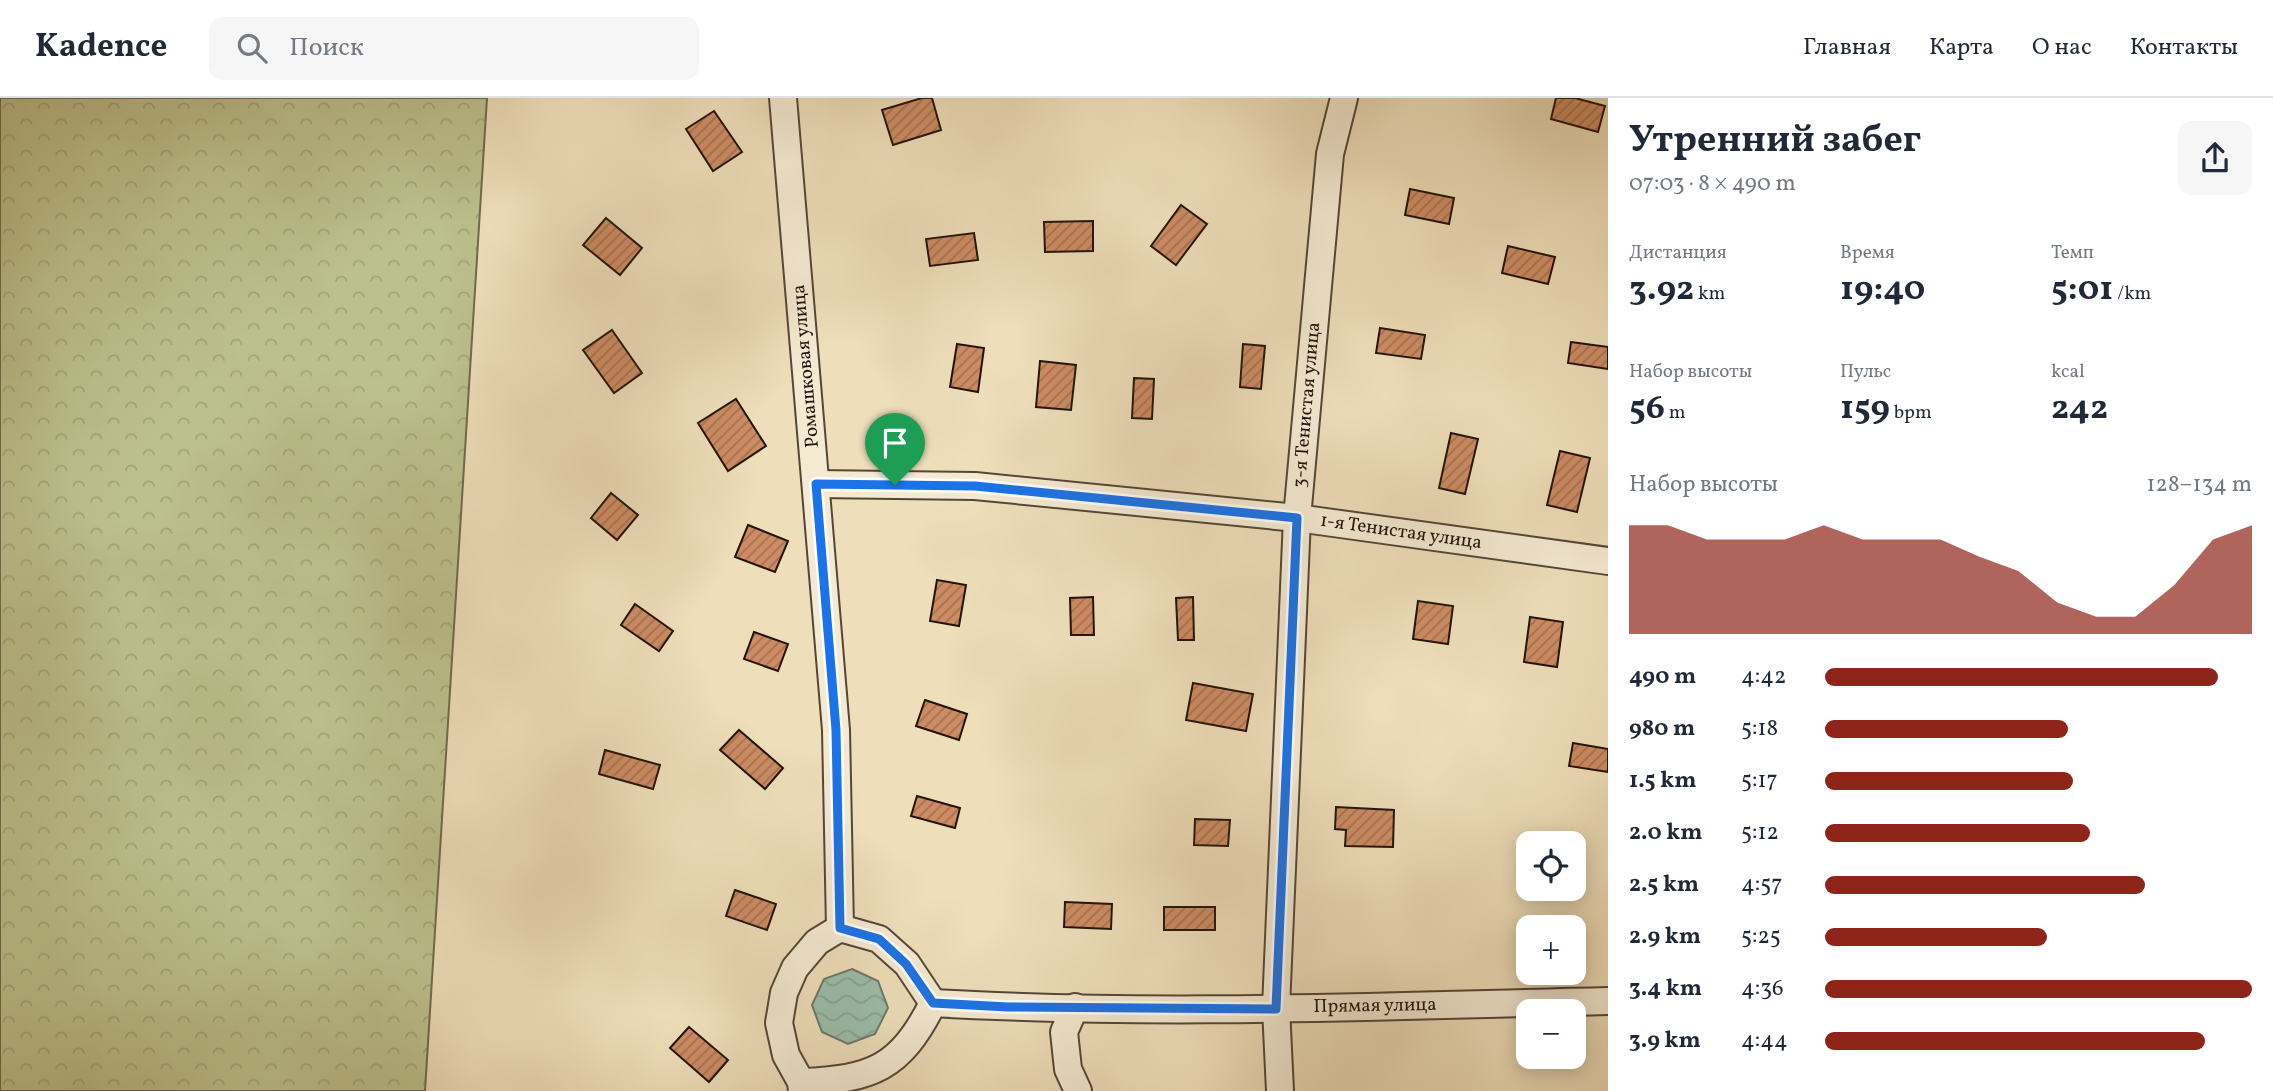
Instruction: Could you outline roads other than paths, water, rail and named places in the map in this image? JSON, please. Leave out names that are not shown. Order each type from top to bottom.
[{"type":"street","name":"Ромашковая улица","points":[[783,98],[836,730],[840,928]]},
{"type":"street","name":"3-я Тенистая улица","points":[[1280,1091],[1276,1009],[1297,518],[1330,154],[1344,98]]},
{"type":"street","name":"1-я Тенистая улица","points":[[816,484],[975,486],[1297,518],[1608,561]]},
{"type":"street","points":[[840,928],[879,939],[906,964],[933,1003],[919,1031],[895,1058],[871,1072],[798,1088],[786,1055],[779,1023],[785,993],[795,968],[817,942],[840,928]]},
{"type":"street","name":"Прямая улица","points":[[933,1003],[1008,1007],[1276,1009],[1608,1001]]},
{"type":"street","points":[[1075,1007],[1064,1032],[1068,1069],[1078,1091]]},
{"type":"water","points":[[852,969],[878,981],[888,1008],[875,1034],[848,1044],[822,1032],[812,1005],[824,979]]}]
